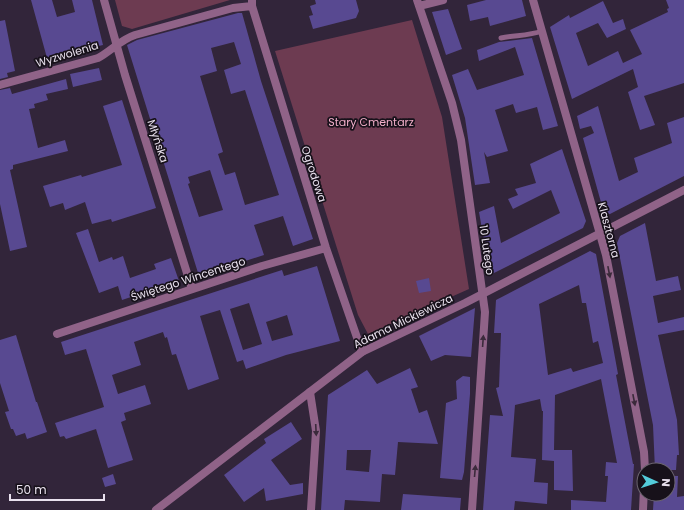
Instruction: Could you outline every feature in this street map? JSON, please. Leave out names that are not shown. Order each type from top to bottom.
[{"type":"street","name":"Młyńska","points":[[104,0],[192,289]]},
{"type":"street","points":[[418,3],[443,0]]},
{"type":"street","name":"Klasztorna","points":[[533,0],[606,255],[640,433],[644,462]]},
{"type":"street","name":"Wyzwolenia","points":[[0,85],[98,58],[110,52],[125,39],[135,35],[252,3]]},
{"type":"street","name":"Ogrodowa","points":[[252,3],[326,248],[362,352]]},
{"type":"street","name":"10 Lutego","points":[[418,3],[452,103],[460,140],[483,293],[485,312],[472,510]]},
{"type":"street","name":"Adama Mickiewicza","points":[[156,510],[362,352],[483,293],[684,190]]},
{"type":"street","name":"Świętego Wincentego","points":[[57,334],[192,289],[326,248]]},
{"type":"street","points":[[310,392],[316,431],[311,510]]},
{"type":"lane","points":[[501,38],[531,35],[542,31]]},
{"type":"green space","points":[[115,0],[230,0],[132,29],[122,26]]},
{"type":"green space","name":"Stary Cmentarz","points":[[412,20],[442,117],[469,289],[368,334],[358,315],[275,51]]},
{"type":"building","points":[[31,0],[52,0],[57,17],[75,12],[72,0],[92,0],[103,45],[47,58]]},
{"type":"building","points":[[315,0],[356,0],[359,11],[356,18],[313,29],[309,16],[313,15],[310,6],[316,4]]},
{"type":"building","points":[[486,0],[522,0],[526,16],[490,26],[488,17],[470,21],[467,5]]},
{"type":"building","points":[[666,0],[684,0],[684,83],[644,96],[655,125],[640,130],[628,92],[638,87],[633,69],[572,99],[550,27],[569,15],[570,18],[603,1],[613,23],[623,19],[626,29],[607,38],[598,23],[576,33],[588,66],[618,51],[623,63],[642,54],[630,30],[668,12],[667,9],[669,8]]},
{"type":"building","points":[[448,9],[462,49],[446,55],[432,12]]},
{"type":"building","points":[[242,13],[261,81],[313,239],[293,246],[283,216],[254,225],[264,255],[199,276],[127,45],[137,40]],"holes":[[[234,42],[241,64],[224,70],[231,94],[245,90],[279,195],[245,205],[235,172],[225,175],[218,154],[223,152],[200,76],[217,71],[211,48]],[[210,170],[223,210],[199,217],[188,184],[190,183],[188,177]]]},
{"type":"building","points":[[5,20],[15,71],[7,73],[8,77],[0,79],[0,21]]},
{"type":"building","points":[[532,38],[558,126],[543,130],[537,107],[516,113],[513,104],[495,110],[508,151],[487,157],[484,152],[490,183],[475,185],[465,118],[452,75],[468,69],[477,90],[524,75],[515,47],[479,61],[477,50],[499,42]]},
{"type":"building","points":[[99,68],[102,80],[73,87],[70,74]]},
{"type":"building","points":[[66,79],[68,89],[46,94],[48,100],[34,104],[35,108],[29,109],[38,148],[65,140],[68,151],[13,165],[13,169],[10,170],[27,247],[10,251],[0,204],[0,90],[10,88],[12,94]]},
{"type":"building","points":[[122,100],[156,208],[112,222],[111,219],[92,224],[85,202],[65,210],[63,203],[50,207],[43,186],[81,175],[82,177],[122,165],[103,106]]},
{"type":"building","points":[[598,106],[619,181],[638,172],[634,158],[672,143],[667,123],[684,117],[684,176],[610,214],[604,213],[583,138],[594,133],[591,126],[580,129],[577,116]]},
{"type":"building","points":[[562,149],[586,221],[583,228],[490,275],[479,212],[494,206],[501,243],[560,213],[551,190],[513,209],[508,199],[518,195],[515,189],[536,183],[530,164]]},
{"type":"building","points":[[645,223],[656,281],[678,276],[681,290],[653,296],[658,323],[684,317],[684,330],[658,335],[677,420],[679,455],[677,455],[676,470],[676,462],[655,462],[653,425],[617,243],[620,236]]},
{"type":"building","points":[[88,229],[99,262],[112,257],[113,260],[123,256],[130,278],[156,269],[154,264],[171,258],[179,281],[122,300],[118,286],[99,293],[76,233]]},
{"type":"building","points":[[590,251],[596,254],[618,374],[616,375],[634,464],[631,510],[571,510],[571,500],[606,502],[608,476],[605,476],[606,462],[617,463],[601,379],[555,395],[554,450],[572,450],[573,491],[554,490],[554,461],[542,460],[543,411],[540,399],[515,405],[511,457],[536,459],[534,482],[548,483],[547,504],[515,501],[514,510],[483,510],[490,415],[503,416],[496,388],[499,387],[501,333],[494,333],[496,300]],"holes":[[[579,285],[582,303],[586,303],[593,343],[598,341],[603,363],[573,372],[571,368],[548,375],[539,304]]]},
{"type":"building","points":[[317,266],[340,341],[286,355],[246,369],[243,360],[237,362],[220,310],[200,316],[219,379],[188,390],[176,354],[172,355],[167,337],[165,338],[163,332],[134,342],[141,365],[112,375],[118,394],[145,385],[151,404],[124,413],[126,420],[121,422],[133,460],[108,468],[96,429],[66,439],[64,436],[60,437],[55,423],[104,407],[86,349],[65,355],[61,342],[282,270],[284,276]],"holes":[[[249,303],[262,344],[243,350],[230,309]],[[287,315],[293,335],[272,341],[266,322]]]},
{"type":"building","points":[[429,278],[431,291],[419,293],[416,281]]},
{"type":"building","points":[[475,308],[471,357],[445,355],[431,361],[419,336]]},
{"type":"building","points":[[16,335],[36,402],[47,432],[27,439],[25,433],[16,436],[13,429],[11,429],[5,412],[9,411],[0,383],[0,340]]},
{"type":"building","points":[[410,368],[418,387],[411,389],[419,413],[427,410],[438,444],[398,442],[395,475],[382,474],[380,502],[345,500],[344,510],[321,510],[328,395],[367,370],[377,384]],"holes":[[[347,450],[371,450],[369,472],[346,470]]]},
{"type":"building","points":[[463,376],[470,377],[464,472],[462,480],[440,478],[446,403],[457,399],[456,381]]},
{"type":"building","points":[[291,422],[302,439],[271,460],[290,485],[303,483],[303,494],[266,501],[264,488],[244,502],[224,475],[266,443],[264,439]]},
{"type":"building","points":[[113,474],[116,484],[105,487],[102,478]]},
{"type":"building","points":[[676,476],[678,476],[677,497],[684,496],[684,510],[653,510],[654,502],[676,502]]},
{"type":"building","points":[[403,494],[461,498],[460,510],[401,510]]}]
